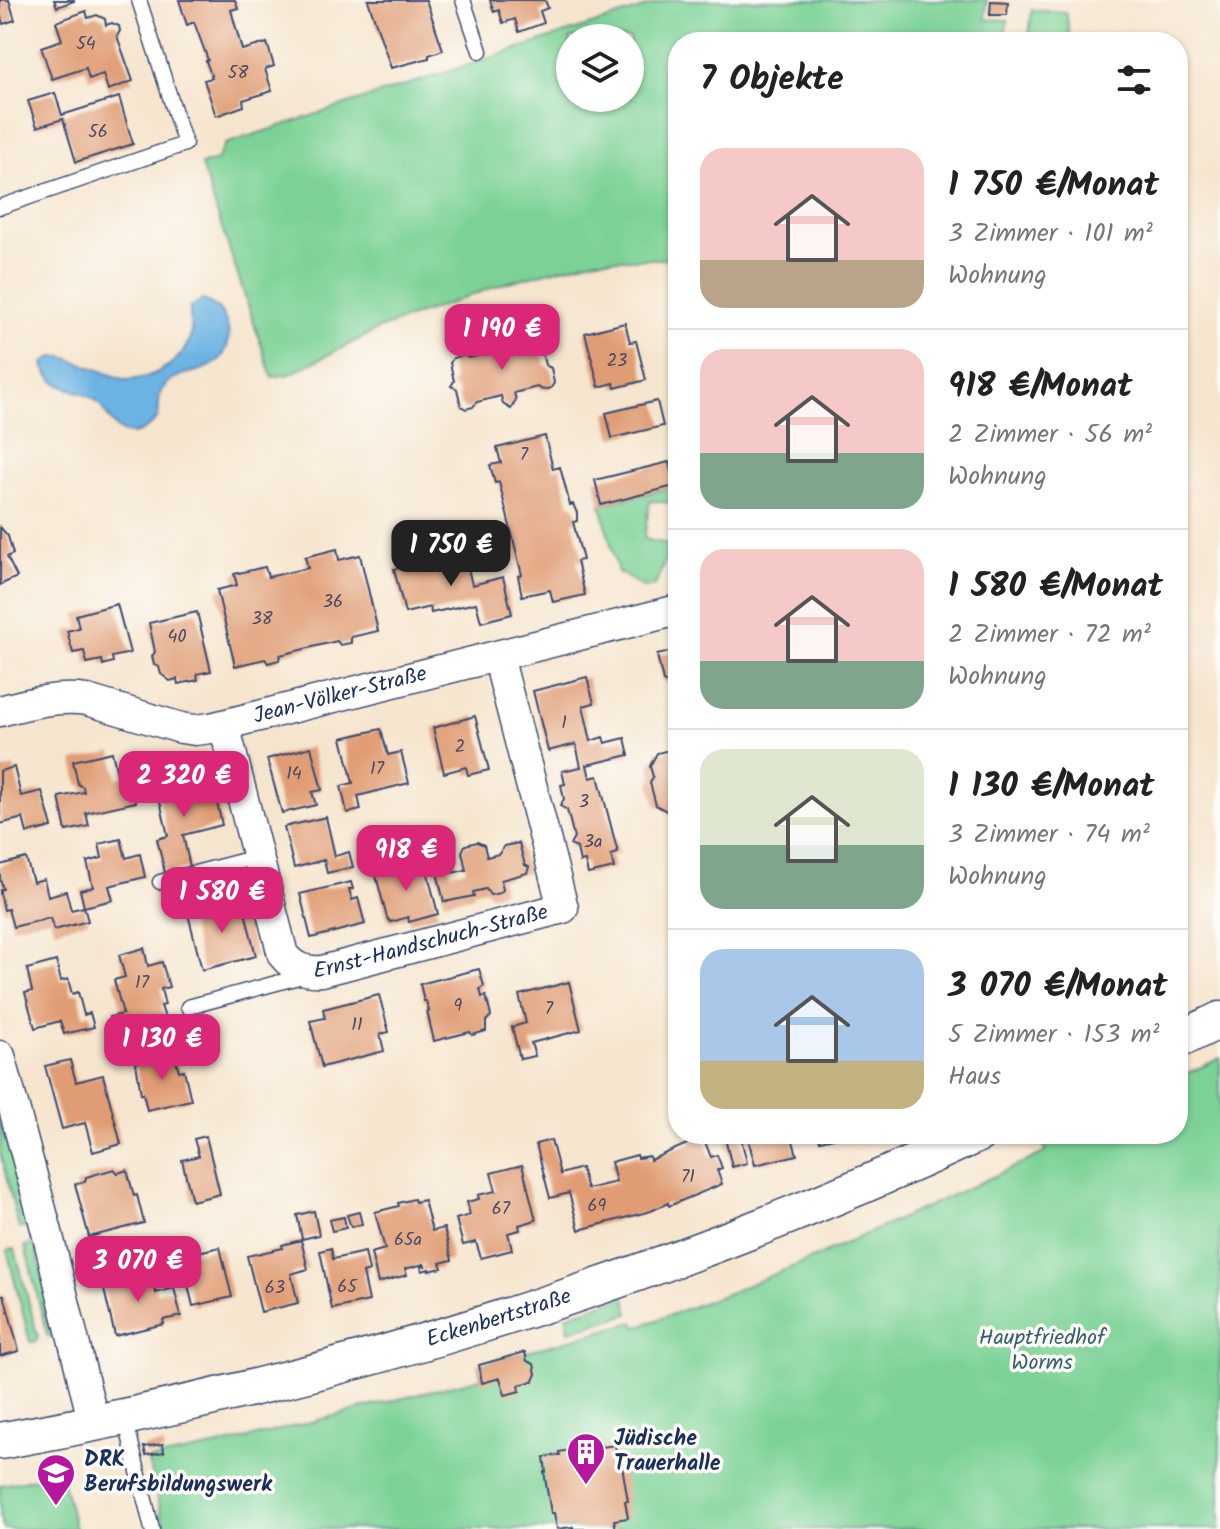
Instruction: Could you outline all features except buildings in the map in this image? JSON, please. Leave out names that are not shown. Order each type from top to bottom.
[{"type":"street","name":"Jean-Völker-Straße","points":[[0,711],[46,700],[74,698],[195,730],[668,613]]},
{"type":"street","name":"Ernst-Handschuch-Straße","points":[[224,725],[283,955],[299,969],[322,971],[563,908],[498,656]]},
{"type":"street","points":[[1188,1035],[1220,1020]]},
{"type":"street","points":[[0,1056],[50,1246],[110,1421]]},
{"type":"street","name":"Eckenbertstraße","points":[[0,1441],[110,1421],[363,1360],[624,1277],[785,1218],[956,1144]]},
{"type":"lane","points":[[0,207],[185,144],[139,0]]},
{"type":"lane","points":[[463,0],[480,51]]},
{"type":"lane","points":[[160,882],[257,857]]},
{"type":"lane","points":[[188,1007],[322,971]]},
{"type":"lane","points":[[110,1421],[152,1529]]},
{"type":"green space","points":[[668,0],[987,0],[985,19],[1008,20],[1005,32],[668,32],[668,259],[597,259],[505,283],[381,328],[290,374],[272,377],[201,165],[217,160],[225,144],[556,36],[556,112],[644,112],[644,24],[594,24]]},
{"type":"green space","points":[[1032,10],[1066,12],[1069,32],[1029,32]]},
{"type":"green space","points":[[668,488],[668,503],[650,501],[644,539],[667,544],[666,558],[655,586],[645,588],[618,572],[601,505]]},
{"type":"green space","name":"Hauptfriedhof Worms","points":[[1220,1058],[1220,1529],[165,1529],[148,1460],[214,1447],[481,1378],[479,1365],[634,1322],[636,1327],[646,1324],[816,1257],[1021,1164],[1046,1152],[1042,1144],[1188,1144],[1188,1073]]},
{"type":"green space","points":[[0,1114],[29,1223],[24,1228],[19,1228],[0,1153]]},
{"type":"green space","points":[[30,1244],[36,1250],[57,1333],[55,1337],[47,1334],[25,1246]]},
{"type":"green space","points":[[15,1249],[38,1338],[35,1342],[30,1342],[7,1250]]},
{"type":"green space","points":[[625,1296],[629,1314],[569,1331],[566,1316]]},
{"type":"green space","points":[[61,1474],[75,1529],[4,1529],[0,1518],[0,1485]]},
{"type":"water","points":[[202,300],[212,304],[225,319],[229,338],[227,348],[214,364],[168,383],[160,395],[158,417],[142,431],[123,432],[92,398],[56,383],[47,372],[46,361],[64,357],[125,380],[156,373],[182,353],[191,333],[190,307]]},
{"type":"place","name":"Jüdische Trauerhalle","points":[[586,1486]]},
{"type":"place","name":"DRK Berufsbildungswerk","points":[[56,1507]]}]
